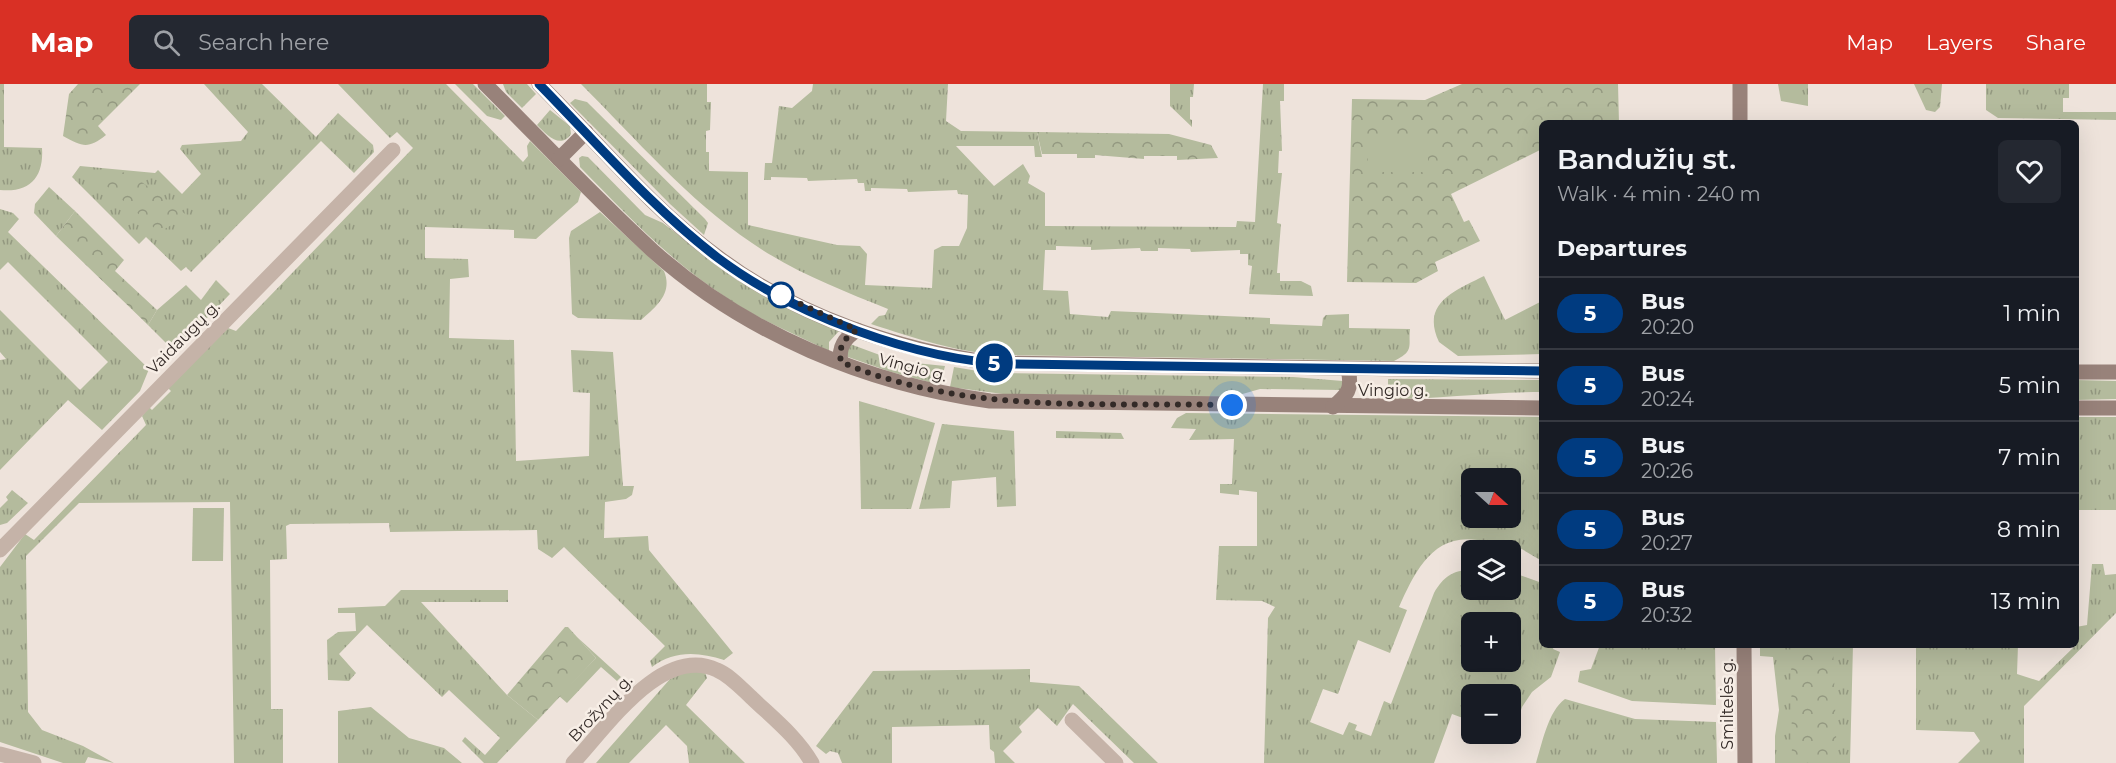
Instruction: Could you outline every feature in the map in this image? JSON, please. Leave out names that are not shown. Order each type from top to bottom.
[{"type":"main road","name":"Vingio g.","points":[[485,84],[655,253],[702,288],[777,335],[841,362],[905,385],[990,401],[1539,408]]},
{"type":"main road","name":"Vingio g.","points":[[539,84],[672,219],[719,259],[755,282],[857,330],[916,350],[992,363],[1348,370],[1539,371]]},
{"type":"main road","points":[[1740,84],[1740,120]]},
{"type":"main road","points":[[559,159],[586,132]]},
{"type":"main road","points":[[841,362],[841,348],[844,340],[857,330]]},
{"type":"main road","points":[[1333,407],[1347,395],[1351,387],[1348,370]]},
{"type":"main road","points":[[2079,372],[2116,372]]},
{"type":"main road","points":[[2079,408],[2116,408]]},
{"type":"main road","name":"Smiltelės g.","points":[[1744,648],[1745,763]]},
{"type":"street","name":"Vaidaugų g.","points":[[0,550],[393,150]]},
{"type":"street","name":"Brožynų g.","points":[[573,763],[644,686],[684,665],[700,664],[729,677],[801,744],[812,763]]},
{"type":"street","points":[[1072,720],[1116,763]]},
{"type":"street","points":[[0,754],[25,762]]},
{"type":"green space","points":[[0,84],[4,84],[4,147],[42,148],[38,175],[27,186],[20,189],[0,190]]},
{"type":"green space","points":[[78,84],[140,84],[98,126],[106,135],[94,143],[85,145],[63,136],[69,94]]},
{"type":"green space","points":[[204,84],[262,84],[316,137],[338,113],[373,145],[374,152],[354,173],[321,141],[191,272],[186,267],[181,271],[146,237],[139,244],[72,177],[80,166],[155,173],[158,170],[182,194],[201,174],[180,149],[182,145],[241,141],[248,132]]},
{"type":"green space","points":[[338,84],[446,84],[523,162],[528,156],[527,146],[530,141],[581,192],[578,202],[536,239],[514,238],[514,230],[425,227],[425,258],[468,259],[469,277],[450,279],[449,338],[514,340],[516,461],[589,456],[590,393],[573,392],[571,350],[613,352],[623,486],[634,486],[632,495],[626,499],[605,502],[604,538],[648,536],[649,550],[733,653],[724,660],[696,654],[678,655],[660,661],[652,667],[650,661],[665,646],[564,547],[552,558],[538,549],[537,530],[390,532],[389,523],[290,524],[286,526],[287,559],[270,560],[271,709],[283,709],[283,763],[234,763],[230,502],[79,503],[26,556],[28,712],[42,730],[83,746],[114,763],[88,757],[85,763],[63,763],[0,742],[0,567],[25,534],[34,540],[146,425],[142,416],[149,407],[152,410],[171,391],[168,388],[228,328],[236,331],[413,148],[397,132],[390,138]]},
{"type":"green space","points":[[455,84],[473,84],[505,116],[501,120],[487,116]]},
{"type":"green space","points":[[503,84],[527,84],[536,94],[522,108],[506,92]]},
{"type":"green space","points":[[581,84],[707,84],[707,102],[711,102],[710,130],[706,131],[709,171],[748,172],[748,225],[837,245],[860,246],[867,254],[865,285],[932,288],[934,250],[942,246],[959,246],[967,228],[968,195],[958,194],[957,190],[908,192],[907,189],[871,188],[871,191],[865,191],[864,183],[858,183],[857,179],[808,181],[807,178],[771,177],[771,180],[764,180],[765,163],[772,163],[779,106],[792,108],[812,91],[813,84],[948,84],[946,121],[961,131],[1037,132],[1042,157],[1035,157],[1034,146],[956,146],[994,186],[1023,164],[1030,176],[1028,183],[1045,193],[1045,226],[1236,227],[1237,221],[1255,222],[1263,84],[1284,84],[1284,101],[1280,101],[1282,151],[1279,151],[1278,173],[1282,173],[1277,223],[1281,224],[1277,273],[1280,273],[1280,281],[1301,281],[1311,286],[1313,296],[1249,294],[1252,266],[1248,265],[1248,254],[1240,254],[1240,250],[1191,252],[1190,249],[1158,248],[1158,251],[1141,251],[1140,248],[1091,250],[1091,247],[1056,246],[1056,250],[1045,250],[1043,290],[1068,291],[1070,314],[1108,317],[1111,311],[1270,318],[1270,324],[1322,326],[1326,315],[1349,314],[1349,328],[1410,329],[1409,348],[1405,354],[1394,361],[1005,355],[953,348],[871,324],[879,316],[885,315],[888,309],[801,272],[752,243],[684,188]]},
{"type":"green space","points":[[1170,84],[1194,84],[1193,97],[1190,97],[1192,127],[1170,106]]},
{"type":"green space","points":[[1462,84],[1618,84],[1619,120],[1539,120],[1539,150],[1451,194],[1464,222],[1469,220],[1480,241],[1435,262],[1438,271],[1416,283],[1347,282],[1352,99],[1425,100]]},
{"type":"green space","points":[[1778,84],[1808,84],[1808,106],[1781,101]]},
{"type":"green space","points":[[1914,84],[1942,84],[1940,107],[1935,112],[1926,110]]},
{"type":"green space","points":[[1986,84],[2069,84],[2069,98],[2063,98],[2063,112],[2116,112],[2116,120],[1998,118],[1986,110]]},
{"type":"green space","points":[[575,99],[587,102],[705,219],[708,223],[704,235],[570,103]]},
{"type":"green space","points":[[550,110],[570,126],[571,134],[567,139],[558,141],[553,139],[537,125]]},
{"type":"green space","points":[[1037,132],[1169,134],[1211,145],[1218,158],[1177,160],[1177,156],[1144,156],[1144,159],[1095,155],[1095,158],[1077,158],[1077,154],[1042,154]]},
{"type":"green space","points":[[1368,141],[1428,141],[1428,172],[1368,172]]},
{"type":"green space","points":[[588,157],[645,215],[663,223],[737,280],[776,302],[839,331],[829,342],[829,351],[752,313],[687,269],[650,237],[580,167],[579,158]]},
{"type":"green space","points":[[128,172],[188,216],[159,232],[94,175]]},
{"type":"green space","points":[[49,187],[75,211],[56,236],[34,213],[35,204]]},
{"type":"green space","points":[[0,209],[13,213],[19,219],[8,232],[149,369],[140,391],[102,430],[68,400],[0,470],[0,360],[6,359],[0,352],[0,310],[80,390],[108,362],[8,262],[0,270]]},
{"type":"green space","points":[[75,211],[124,260],[115,271],[157,310],[148,325],[56,236]]},
{"type":"green space","points":[[600,212],[664,271],[665,292],[658,304],[641,320],[578,318],[572,314],[569,238],[571,231]]},
{"type":"green space","points":[[1484,276],[1505,320],[1539,303],[1539,354],[1458,356],[1439,342],[1434,328],[1434,317],[1438,307],[1444,299]]},
{"type":"green space","points":[[216,280],[230,294],[181,345],[171,348],[148,325],[157,310],[186,285],[201,300]]},
{"type":"green space","points":[[850,344],[896,361],[945,366],[940,385],[891,372],[848,357],[847,346]]},
{"type":"green space","points":[[954,367],[990,373],[1293,377],[1343,381],[1341,390],[1260,389],[1232,397],[1003,394],[950,387]]},
{"type":"green space","points":[[1388,379],[1539,380],[1539,392],[1388,399]]},
{"type":"green space","points":[[2079,380],[2116,381],[2116,399],[2079,400]]},
{"type":"green space","points":[[859,401],[935,423],[911,509],[861,509]]},
{"type":"green space","points":[[1186,413],[1539,417],[1539,559],[1521,549],[1521,540],[1461,540],[1436,549],[1418,569],[1399,607],[1407,610],[1390,653],[1358,640],[1338,694],[1323,689],[1310,722],[1343,735],[1349,722],[1357,725],[1355,730],[1371,736],[1384,701],[1391,704],[1434,593],[1449,575],[1459,571],[1461,571],[1461,600],[1521,600],[1521,576],[1539,582],[1539,648],[1553,648],[1560,652],[1551,677],[1532,692],[1521,710],[1521,684],[1461,684],[1461,717],[1452,714],[1434,763],[1264,763],[1268,618],[1275,607],[1262,601],[1216,600],[1219,546],[1257,546],[1257,492],[1239,490],[1239,495],[1220,493],[1220,484],[1232,484],[1234,439],[1189,440],[1196,429],[1171,428],[1177,418]]},
{"type":"green space","points":[[2079,417],[2116,417],[2116,510],[2079,510]]},
{"type":"green space","points":[[942,424],[1014,431],[1016,506],[997,507],[996,477],[952,481],[950,508],[919,509]]},
{"type":"green space","points":[[1056,431],[1121,433],[1124,439],[1056,438]]},
{"type":"green space","points":[[12,490],[28,503],[7,523],[0,525],[0,508],[8,500],[6,497]]},
{"type":"green space","points":[[193,508],[224,508],[223,561],[192,561]]},
{"type":"green space","points":[[2092,564],[2103,564],[2105,575],[2116,574],[2116,613],[2024,706],[2024,763],[1958,763],[1980,741],[1974,732],[1916,730],[1916,648],[2018,648],[2017,674],[2039,681],[2073,648],[2079,648],[2079,626],[2087,625]]},
{"type":"green space","points":[[401,590],[508,590],[508,602],[421,602],[507,695],[538,720],[497,763],[484,763],[462,741],[465,737],[485,755],[500,738],[449,690],[442,697],[367,625],[339,654],[356,673],[349,681],[328,680],[327,640],[338,632],[356,631],[355,613],[338,613],[338,608],[385,606]]},
{"type":"green space","points":[[565,627],[568,627],[596,658],[538,720],[507,695]]},
{"type":"green space","points":[[577,637],[621,677],[617,681],[601,667],[567,703],[559,696],[596,658]]},
{"type":"green space","points":[[1599,648],[1715,648],[1716,705],[1632,701],[1578,682],[1580,671],[1591,669]]},
{"type":"green space","points":[[1760,648],[1853,648],[1850,763],[1775,763],[1775,736],[1779,710],[1773,657],[1760,656]]},
{"type":"green space","points":[[1791,648],[1833,648],[1837,763],[1792,763]]},
{"type":"green space","points":[[704,669],[707,678],[686,705],[745,763],[689,763],[687,746],[666,725],[629,763],[596,763],[670,679],[684,672]]},
{"type":"green space","points":[[1030,669],[1030,682],[1079,686],[1158,763],[1134,763],[1073,704],[1057,726],[1038,708],[1019,727],[1022,732],[1003,751],[1015,763],[995,763],[994,752],[990,749],[989,725],[892,727],[892,763],[842,763],[838,753],[830,751],[826,754],[816,746],[873,671]]},
{"type":"green space","points":[[1565,699],[1635,719],[1716,722],[1717,763],[1536,763],[1554,711]]},
{"type":"green space","points":[[371,707],[409,738],[444,748],[462,763],[338,763],[338,711]]},
{"type":"bus line","name":"5","points":[[539,84],[672,219],[719,259],[755,282],[834,321],[916,350],[953,358],[1010,364],[1539,371]]},
{"type":"route","points":[[781,295],[857,330],[844,340],[841,348],[841,362],[905,385],[990,401],[1232,405]]}]
